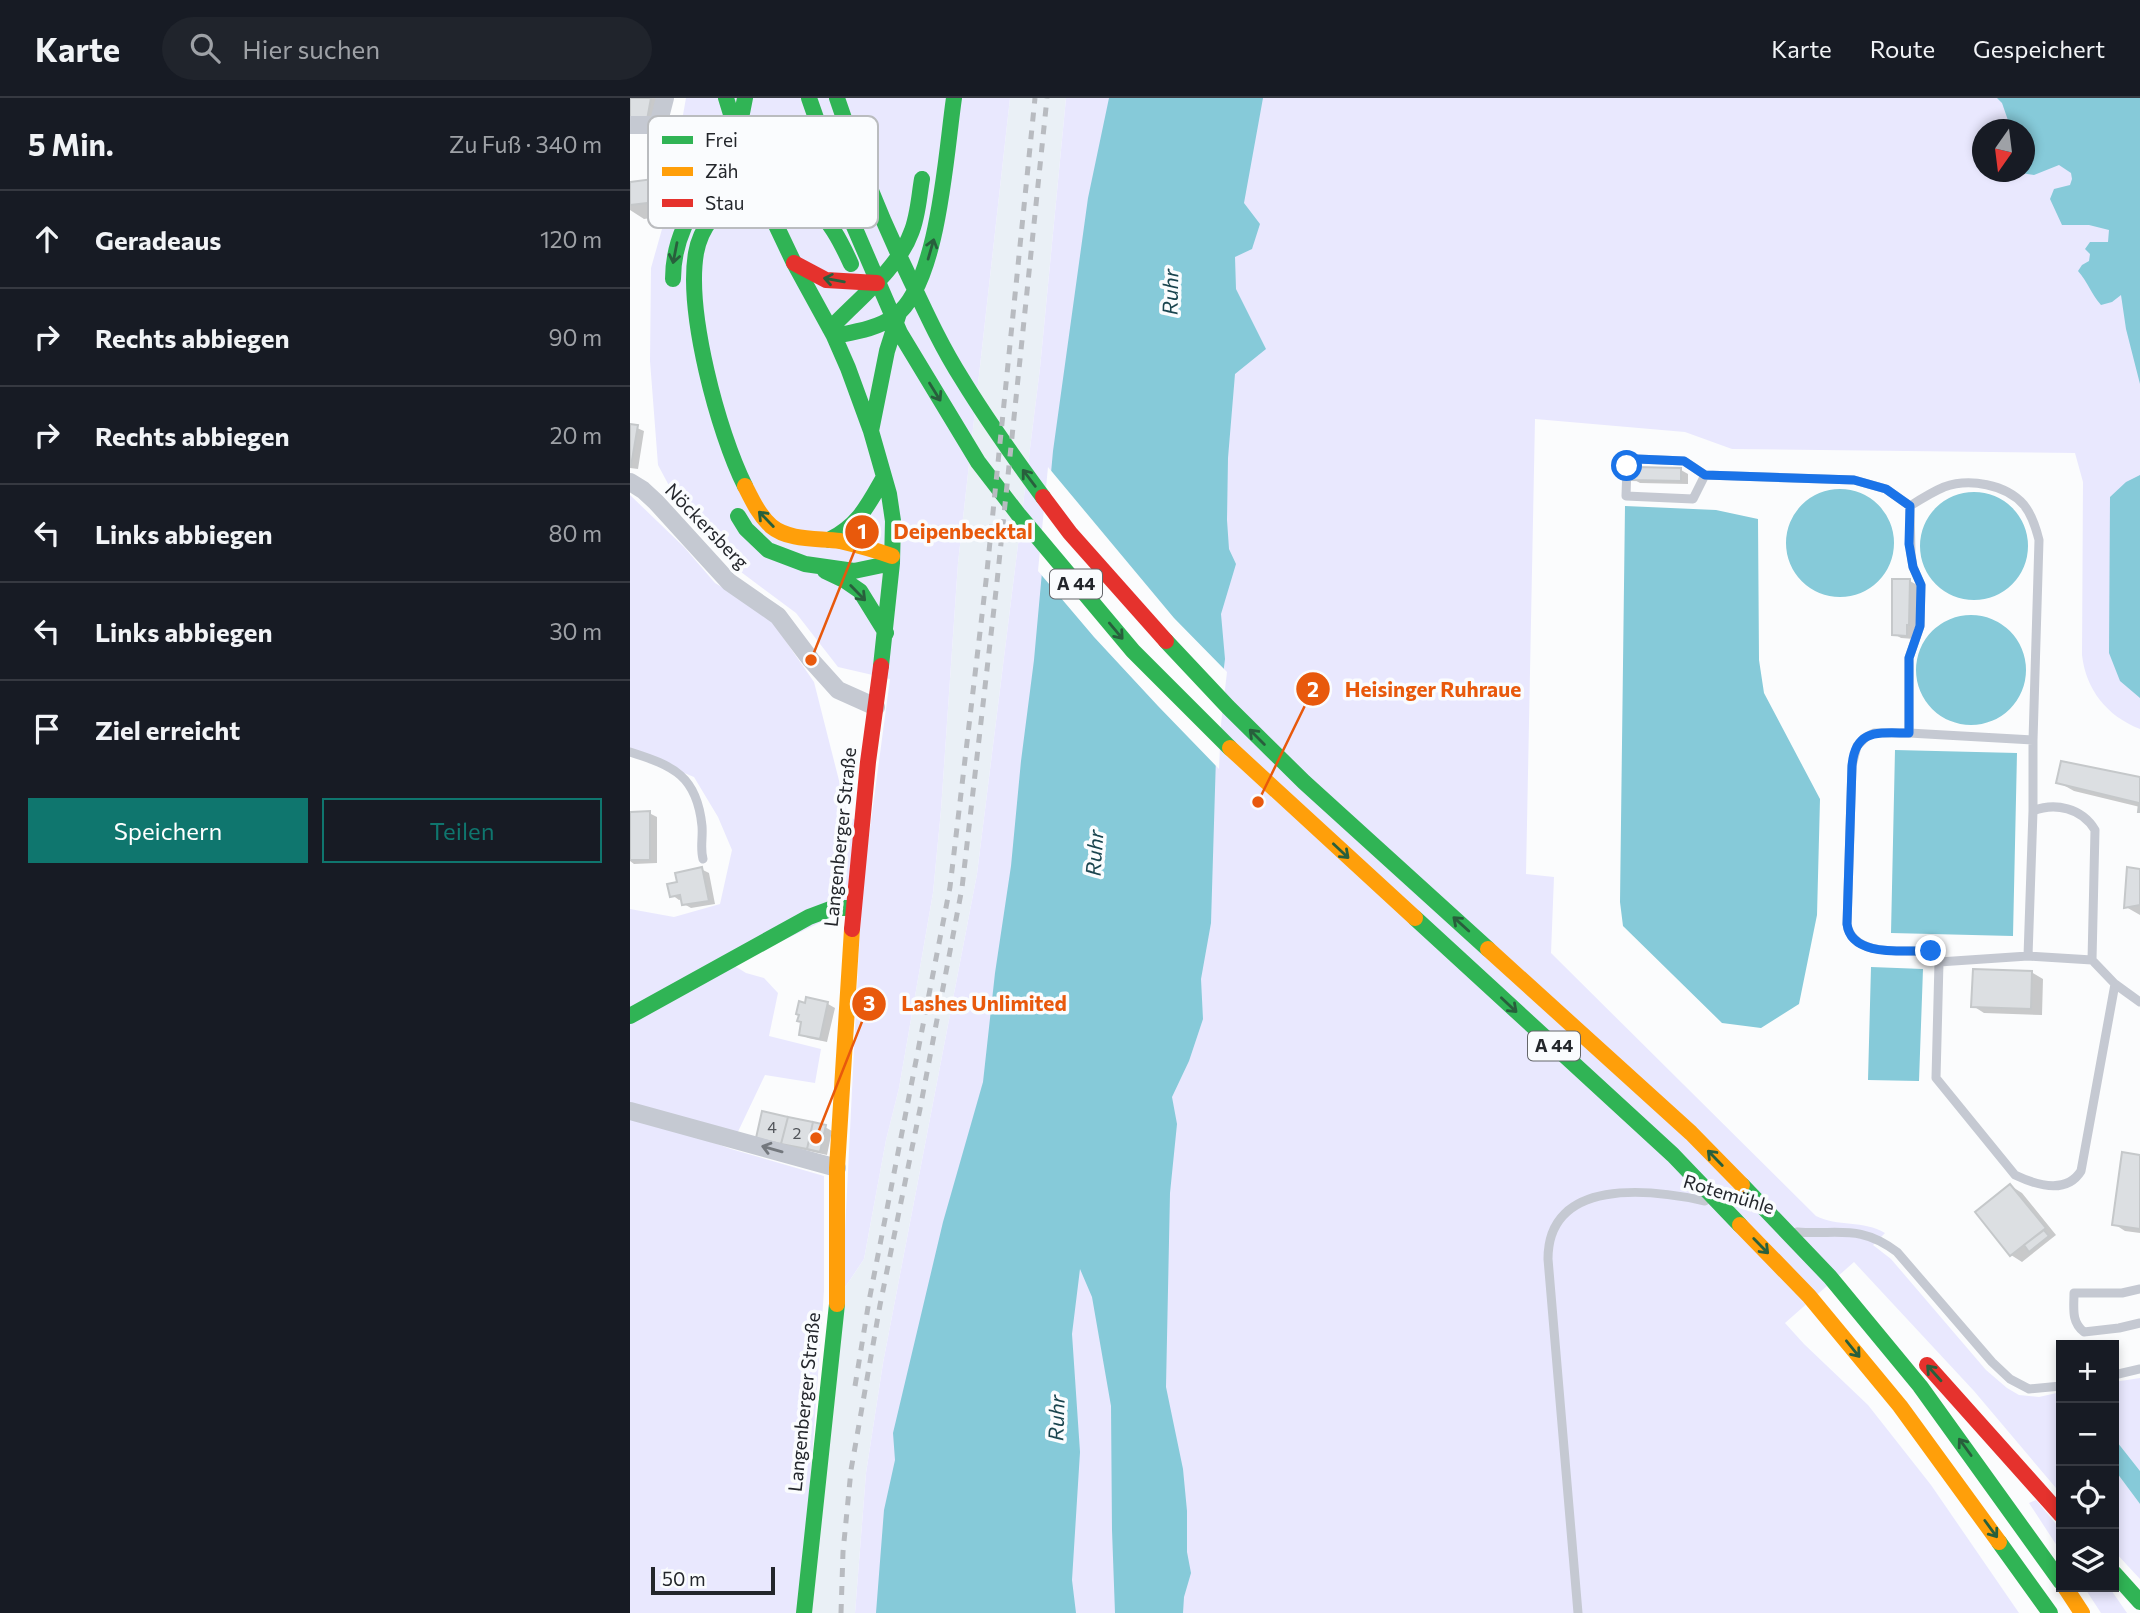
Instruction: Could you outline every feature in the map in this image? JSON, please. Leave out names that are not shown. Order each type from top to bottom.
[{"type":"main road","name":"Langenberger Straße","points":[[726,98],[732,116]]},
{"type":"main road","points":[[742,116],[745,98]]},
{"type":"main road","name":"A 44","points":[[809,98],[815,116]]},
{"type":"main road","name":"A 44","points":[[837,98],[843,116]]},
{"type":"main road","points":[[871,431],[887,351],[900,312],[914,290],[931,251],[954,98]]},
{"type":"main road","points":[[832,333],[855,302],[877,283],[901,254],[912,232],[925,160]]},
{"type":"main road","name":"A 44","points":[[878,210],[932,327],[961,378],[1001,440],[1070,533],[1227,707],[1304,782],[1691,1133],[1830,1277],[1920,1386],[2056,1575]]},
{"type":"main road","points":[[675,298],[672,271],[681,228]]},
{"type":"main road","points":[[707,228],[696,252],[694,272],[699,331],[713,394],[736,468],[754,505],[770,526],[789,534],[859,545],[892,560]]},
{"type":"main road","name":"Langenberger Straße","points":[[778,228],[848,368],[871,431],[893,521],[886,633],[868,762],[853,908],[837,1168],[838,1291],[804,1613]]},
{"type":"main road","points":[[830,228],[845,250],[854,271],[900,333]]},
{"type":"main road","name":"A 44","points":[[855,228],[900,333],[978,462],[1133,651],[1223,741],[1673,1155],[1809,1296],[1900,1406],[2047,1609]]},
{"type":"main road","points":[[794,263],[825,280],[877,283]]},
{"type":"main road","points":[[832,333],[869,328],[900,312]]},
{"type":"main road","points":[[829,540],[848,531],[864,511],[884,477]]},
{"type":"main road","points":[[732,506],[746,529],[768,550],[785,558],[817,567],[854,571],[892,560]]},
{"type":"main road","points":[[817,567],[860,591],[886,633]]},
{"type":"main road","points":[[630,1016],[808,917],[833,908],[853,908]]},
{"type":"main road","points":[[1830,1277],[1872,1306],[1889,1325]]},
{"type":"main road","points":[[1916,1353],[2056,1509]]},
{"type":"main road","points":[[2119,1579],[2140,1602]]},
{"type":"main road","points":[[2068,1592],[2082,1613]]},
{"type":"street","points":[[660,116],[665,98]]},
{"type":"street","points":[[630,125],[648,125]]},
{"type":"street","name":"Nöckersberg","points":[[630,482],[656,502],[729,582],[779,616],[811,660],[838,690],[876,707]]},
{"type":"street","points":[[630,1111],[837,1168]]},
{"type":"lane","points":[[1705,475],[1693,499],[1626,496],[1627,466],[1637,459],[1684,461],[1705,475],[1854,480],[1886,489],[1910,506]]},
{"type":"lane","points":[[1910,506],[1944,487],[1969,483],[2000,489],[2019,500],[2032,517],[2039,540],[2028,956]]},
{"type":"lane","points":[[1909,733],[1909,658],[1920,626],[1921,585],[1913,567],[1909,544],[1910,506]]},
{"type":"lane","points":[[2033,740],[1909,733],[1870,735],[1859,742],[1854,750],[1852,766],[1848,929],[1854,940],[1865,947],[1931,951],[1937,956],[1936,1079],[2015,1175],[2049,1186],[2067,1184],[2081,1171],[2115,984]]},
{"type":"lane","points":[[630,752],[655,760],[684,778],[693,789],[700,811],[703,859]]},
{"type":"lane","points":[[2033,811],[2048,806],[2066,809],[2087,819],[2095,830],[2092,960]]},
{"type":"lane","points":[[1939,962],[2028,956],[2092,960],[2115,984],[2140,1002]]},
{"type":"lane","name":"Rotemühle","points":[[1578,1613],[1548,1259],[1554,1227],[1568,1210],[1581,1202],[1633,1193],[1676,1195],[1725,1207],[1747,1216]]},
{"type":"lane","name":"Rotemühle","points":[[1765,1223],[1801,1233],[1854,1232],[1886,1244],[1897,1252],[1992,1362],[2010,1379],[2029,1389],[2056,1387]]},
{"type":"lane","points":[[2140,1289],[2122,1293],[2074,1293],[2074,1320],[2084,1332],[2140,1323]]},
{"type":"lane","points":[[2119,1374],[2140,1370]]},
{"type":"shaded area","points":[[686,98],[1010,98],[958,563],[933,893],[899,1088],[886,1140],[864,1259],[842,1292],[862,888],[890,679],[838,667],[796,613],[741,572],[682,510],[658,465],[650,361],[651,268],[662,228],[878,228],[878,116],[683,116]]},
{"type":"shaded area","points":[[1010,98],[1066,98],[1040,368],[977,874],[883,1363],[866,1473],[855,1613],[807,1613],[842,1292],[864,1259],[886,1140],[899,1088],[933,893],[958,563]]},
{"type":"shaded area","points":[[1066,98],[2140,98],[2140,729],[2128,724],[2108,709],[2093,690],[2084,668],[2083,482],[2075,453],[1732,449],[1685,432],[1535,419],[1526,874],[1554,877],[1551,953],[1816,1216],[1868,1226],[1885,1233],[1873,1245],[1891,1259],[1986,1370],[2019,1395],[2039,1397],[2056,1393],[2056,1488],[1974,1391],[1854,1262],[1785,1323],[1868,1405],[1931,1485],[2019,1613],[855,1613],[866,1473],[883,1363],[977,874],[1040,368]]},
{"type":"shaded area","points":[[630,495],[684,547],[715,583],[767,614],[814,682],[848,816],[863,824],[852,907],[630,1015],[630,909],[674,917],[720,904],[732,850],[718,817],[694,777],[630,751]]},
{"type":"shaded area","points":[[730,963],[746,973],[764,978],[778,993],[769,1036],[821,1049],[815,1083],[765,1075],[735,1138],[630,1110],[630,1018]]},
{"type":"shaded area","points":[[630,1113],[731,1149],[824,1176],[824,1291],[801,1613],[630,1613]]},
{"type":"shaded area","points":[[2140,1378],[2140,1471],[2119,1444],[2119,1381]]},
{"type":"shaded area","points":[[2119,1476],[2140,1504],[2140,1579],[2119,1556]]},
{"type":"shaded area","points":[[2036,1500],[2056,1524],[2056,1544],[2029,1503]]},
{"type":"shaded area","points":[[2087,1592],[2112,1592],[2127,1613],[2101,1613]]},
{"type":"water","name":"Ruhr","points":[[1109,98],[1263,98],[1244,203],[1260,224],[1252,249],[1235,257],[1236,289],[1266,349],[1235,374],[1228,458],[1227,520],[1229,549],[1236,564],[1221,614],[1225,659],[1217,723],[1211,923],[1201,979],[1203,1019],[1189,1061],[1172,1097],[1177,1124],[1170,1193],[1166,1387],[1183,1469],[1187,1552],[1191,1573],[1184,1597],[1183,1613],[1115,1613],[1111,1406],[1092,1297],[1080,1269],[1072,1334],[1080,1452],[1072,1580],[1076,1613],[876,1613],[884,1510],[895,1460],[893,1433],[943,1222],[983,1082],[1034,660],[1053,451],[1088,198]]},
{"type":"water","points":[[1997,98],[2140,98],[2140,384],[2126,329],[2121,295],[2112,302],[2101,305],[2078,271],[2089,261],[2090,254],[2085,249],[2090,242],[2108,242],[2109,230],[2089,225],[2062,225],[2050,199],[2054,189],[2070,185],[2071,173],[2059,165],[2035,175],[2035,119],[2008,119],[2002,103]]},
{"type":"water","points":[[2140,475],[2140,698],[2120,681],[2109,653],[2110,497],[2126,482]]},
{"type":"water","points":[[1840,489],[1861,493],[1878,505],[1890,522],[1894,543],[1890,564],[1878,581],[1861,593],[1840,597],[1819,593],[1802,581],[1790,564],[1786,543],[1790,522],[1802,505],[1819,493]]},
{"type":"water","points":[[1974,492],[1995,496],[2012,508],[2024,525],[2028,546],[2024,567],[2012,584],[1995,596],[1974,600],[1953,596],[1936,584],[1924,567],[1920,546],[1924,525],[1936,508],[1953,496]]},
{"type":"water","points":[[1625,506],[1716,510],[1758,519],[1759,660],[1764,693],[1820,799],[1817,915],[1799,1004],[1761,1028],[1722,1023],[1623,926],[1620,902]]},
{"type":"water","points":[[1971,615],[1992,619],[2010,631],[2022,649],[2026,670],[2022,691],[2010,709],[1992,721],[1971,725],[1950,721],[1932,709],[1920,691],[1916,670],[1920,649],[1932,631],[1950,619]]},
{"type":"water","points":[[1895,750],[2017,753],[2013,936],[1891,933]]},
{"type":"water","points":[[1871,967],[1923,969],[1919,1081],[1868,1080]]},
{"type":"water","points":[[2119,1444],[2140,1471],[2140,1504],[2119,1476]]},
{"type":"pier","points":[[1048,467],[1174,618],[1227,672],[1219,769],[1094,637],[1038,571]]},
{"type":"building","points":[[630,98],[651,98],[647,120],[630,117]]},
{"type":"building","points":[[648,180],[648,203],[630,205],[630,182]]},
{"type":"building","points":[[630,424],[638,425],[631,466],[630,466]]},
{"type":"building","points":[[1636,467],[1681,468],[1681,481],[1631,480],[1631,473],[1636,473]]},
{"type":"building","points":[[1892,579],[1910,579],[1907,636],[1892,635]]},
{"type":"building","points":[[2061,761],[2140,777],[2140,812],[2139,803],[2056,783]]},
{"type":"building","points":[[650,811],[650,860],[630,860],[630,812]]},
{"type":"building","points":[[702,867],[709,901],[682,905],[680,895],[670,897],[667,884],[677,882],[675,873]]},
{"type":"building","points":[[2127,867],[2140,869],[2140,905],[2124,908]]},
{"type":"building","points":[[1973,969],[2032,971],[2031,1009],[1971,1007]]},
{"type":"building","points":[[806,997],[828,1002],[820,1039],[799,1035],[801,1022],[797,1021],[799,1015],[796,1014],[799,1001],[805,1003]]},
{"type":"building","points":[[762,1111],[788,1117],[781,1144],[756,1138]]},
{"type":"building","points":[[788,1117],[813,1122],[807,1149],[781,1144]]},
{"type":"building","points":[[813,1122],[826,1125],[820,1152],[807,1149]]},
{"type":"building","points":[[2122,1152],[2140,1155],[2140,1229],[2112,1225]]},
{"type":"building","points":[[2010,1184],[2046,1228],[2010,1256],[1975,1212]]},
{"type":"building","points":[[2044,1230],[2049,1236],[2029,1252],[2024,1245]]},
{"type":"railway","points":[[855,1386],[869,1301],[950,887],[986,581],[1035,98]]},
{"type":"railway","points":[[841,1613],[843,1552],[851,1470],[880,1305],[962,888],[1047,98]]},
{"type":"traffic: fast","points":[[726,98],[732,116]]},
{"type":"traffic: fast","points":[[741,116],[745,98]]},
{"type":"traffic: fast","points":[[809,98],[815,116]]},
{"type":"traffic: fast","points":[[837,98],[843,116]]},
{"type":"traffic: fast","points":[[834,336],[881,324],[895,316],[910,300],[922,276],[938,215],[954,98]]},
{"type":"traffic: fast","points":[[830,329],[887,272],[905,246],[915,220],[922,179]]},
{"type":"traffic: fast","points":[[878,208],[938,337],[954,365],[981,409],[1043,497]]},
{"type":"traffic: fast","points":[[673,279],[674,260],[683,228]]},
{"type":"traffic: fast","points":[[706,228],[696,253],[694,278],[700,338],[715,404],[745,486]]},
{"type":"traffic: fast","points":[[777,228],[848,368],[871,431],[889,494],[893,521],[892,563],[881,666]]},
{"type":"traffic: fast","points":[[832,228],[851,264]]},
{"type":"traffic: fast","points":[[855,228],[900,333],[978,462],[1133,651],[1230,748]]},
{"type":"traffic: fast","points":[[871,431],[887,351],[899,313]]},
{"type":"traffic: fast","points":[[829,540],[855,521],[884,477]]},
{"type":"traffic: fast","points":[[738,516],[746,529],[768,550],[805,564],[854,571],[892,563]]},
{"type":"traffic: fast","points":[[825,571],[860,591],[886,633]]},
{"type":"traffic: fast","points":[[1166,641],[1304,782],[1488,949]]},
{"type":"traffic: fast","points":[[630,1016],[809,917],[833,908],[853,908]]},
{"type":"traffic: fast","points":[[1415,918],[1673,1155],[1740,1225]]},
{"type":"traffic: fast","points":[[1742,1185],[1830,1277],[1920,1386],[2056,1575]]},
{"type":"traffic: fast","points":[[804,1613],[837,1304]]},
{"type":"traffic: fast","points":[[1999,1542],[2050,1613]]},
{"type":"traffic: fast","points":[[2119,1579],[2140,1602]]},
{"type":"traffic: slow","points":[[745,486],[763,517],[778,531],[795,537],[840,541],[892,556]]},
{"type":"traffic: slow","points":[[1230,748],[1415,918]]},
{"type":"traffic: slow","points":[[837,1304],[837,1168],[852,929]]},
{"type":"traffic: slow","points":[[1488,949],[1691,1133],[1742,1185]]},
{"type":"traffic: slow","points":[[1740,1225],[1809,1296],[1900,1406],[1999,1542]]},
{"type":"traffic: slow","points":[[2068,1592],[2082,1613]]},
{"type":"traffic: jam","points":[[794,263],[826,280],[877,283]]},
{"type":"traffic: jam","points":[[1043,497],[1070,533],[1166,641]]},
{"type":"traffic: jam","points":[[852,929],[868,762],[881,666]]},
{"type":"traffic: jam","points":[[1927,1365],[2056,1509]]},
{"type":"place","name":"Deipenbecktal","points":[[811,660]]},
{"type":"place","name":"Heisinger Ruhraue","points":[[1258,802]]},
{"type":"place","name":"Lashes Unlimited","points":[[816,1138]]},
{"type":"route","points":[[1627,466],[1637,459],[1684,461],[1705,475],[1854,480],[1886,489],[1910,506],[1909,544],[1913,567],[1921,585],[1920,626],[1909,658],[1909,733],[1874,733],[1862,739],[1854,750],[1847,924],[1851,937],[1865,947],[1931,951]]}]
